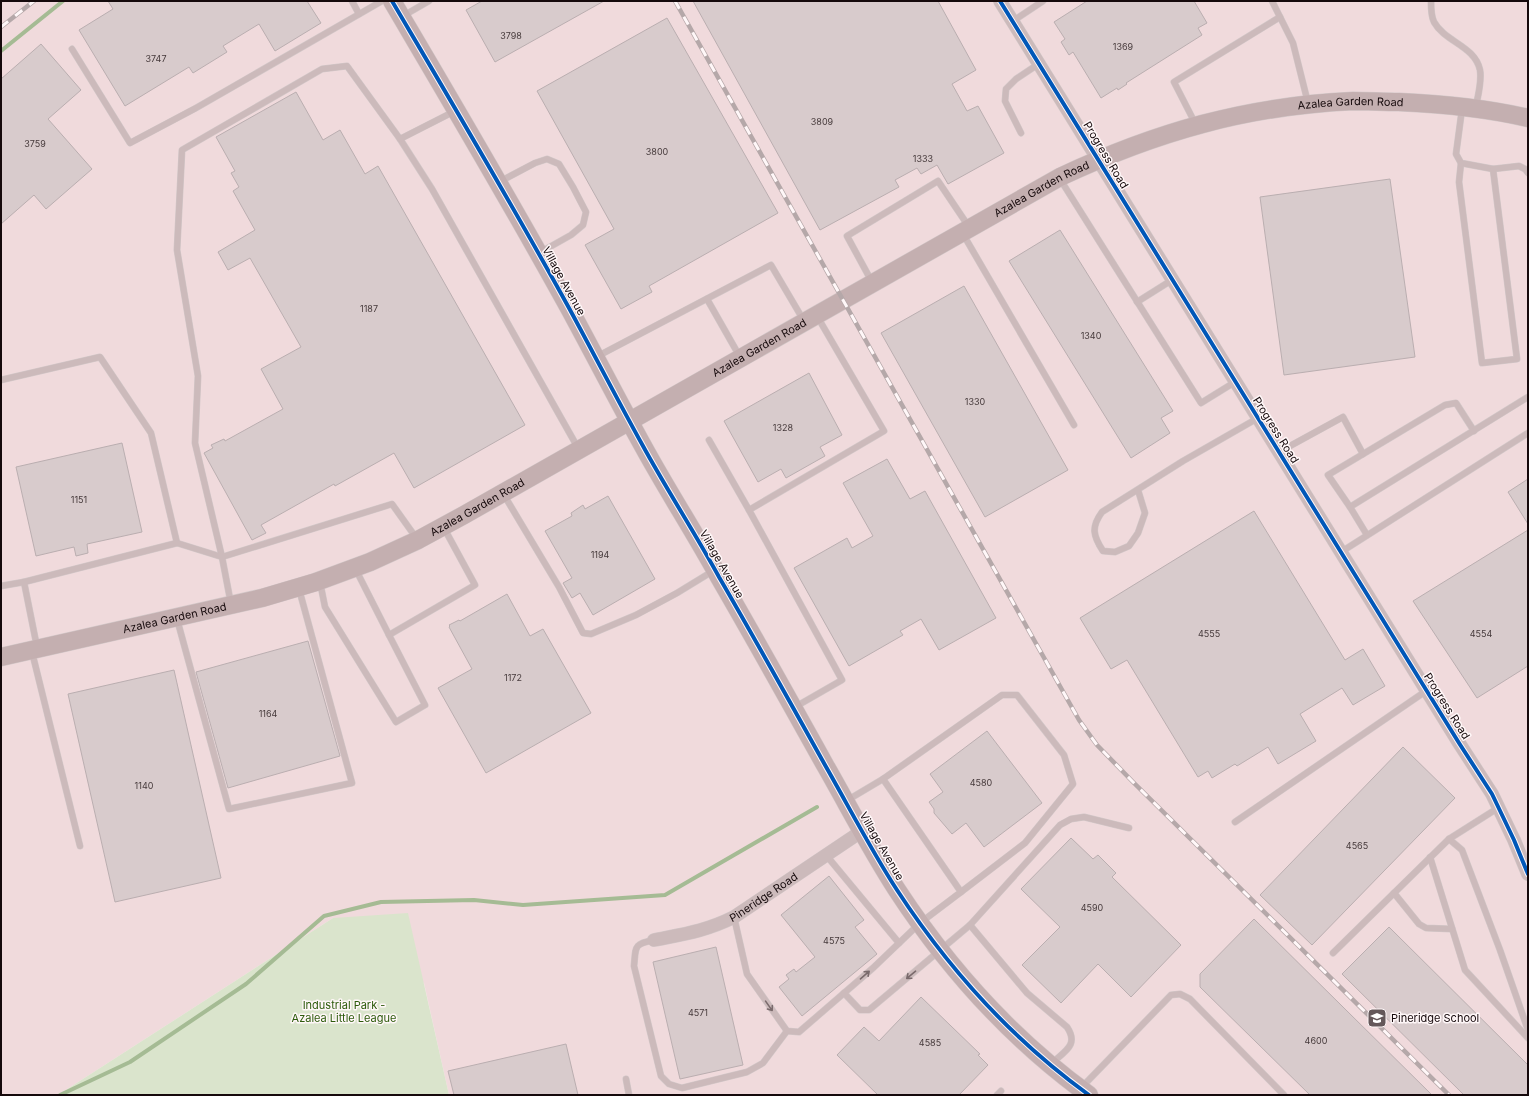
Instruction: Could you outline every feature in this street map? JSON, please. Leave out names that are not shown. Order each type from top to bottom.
[{"type":"main road","name":"Village Avenue","points":[[392,1],[498,183],[629,421],[715,569],[862,831],[896,888],[941,951],[982,999],[1011,1029],[1078,1091]]},
{"type":"main road","name":"Azalea Garden Road","points":[[1,657],[262,598],[354,568],[418,540],[741,359],[1060,177],[1098,159],[1149,139],[1196,125],[1262,110],[1308,104],[1355,101],[1430,103],[1469,107],[1528,118]]},
{"type":"street","name":"Progress Road","points":[[1000,1],[1040,63],[1426,691],[1483,779],[1528,874]]},
{"type":"street","name":"Pineridge Road","points":[[654,940],[700,931],[718,925],[734,917],[862,831]]},
{"type":"lane","points":[[352,1],[359,14]]},
{"type":"lane","points":[[72,49],[130,143],[196,108],[382,1]]},
{"type":"lane","points":[[402,17],[429,1]]},
{"type":"lane","points":[[1013,21],[1043,1]]},
{"type":"lane","points":[[1272,1],[1293,43],[1308,104]]},
{"type":"lane","points":[[1431,1],[1434,21],[1439,30],[1471,54],[1476,60],[1480,70],[1481,80],[1469,107],[1456,154],[1461,163],[1459,182],[1482,363],[1517,359],[1492,169]]},
{"type":"lane","points":[[1196,125],[1174,82],[1280,17]]},
{"type":"lane","points":[[1021,133],[1005,101],[1006,89],[1016,79],[1040,63]]},
{"type":"lane","points":[[232,605],[195,443],[198,376],[177,250],[182,150],[322,69],[347,66],[400,139],[432,189],[579,450]]},
{"type":"lane","points":[[400,139],[456,110]]},
{"type":"lane","points":[[498,183],[535,163],[546,159],[558,164],[573,187],[586,212],[583,225],[571,235],[538,254]]},
{"type":"lane","points":[[1461,163],[1492,169],[1519,166],[1525,169],[1528,173]]},
{"type":"lane","points":[[1060,177],[1201,403],[1235,382]]},
{"type":"lane","points":[[873,284],[847,236],[938,182],[1074,425]]},
{"type":"lane","points":[[595,357],[771,265],[811,319],[884,431],[750,510]]},
{"type":"lane","points":[[1137,302],[1172,280]]},
{"type":"lane","points":[[707,299],[741,359]]},
{"type":"lane","points":[[1,380],[100,357],[151,433],[177,543]]},
{"type":"lane","points":[[1350,507],[1528,397]]},
{"type":"lane","points":[[1367,535],[1350,507],[1328,476],[1445,405],[1456,403],[1474,430]]},
{"type":"lane","points":[[1279,452],[1343,417],[1363,454]]},
{"type":"lane","points":[[1138,490],[1145,513],[1138,533],[1129,546],[1115,552],[1103,551],[1094,532],[1096,522],[1102,512],[1138,490],[1151,480],[1258,418]]},
{"type":"lane","points":[[1341,552],[1528,434]]},
{"type":"lane","points":[[709,440],[750,510],[842,680],[793,708]]},
{"type":"lane","points":[[503,493],[559,587],[583,633],[591,634],[636,615],[677,593],[715,569]]},
{"type":"lane","points":[[1,586],[24,582],[177,543],[222,558],[392,504],[418,540]]},
{"type":"lane","points":[[389,635],[475,585],[443,526]]},
{"type":"lane","points":[[320,580],[325,607],[396,722],[425,705],[354,568]]},
{"type":"lane","points":[[24,582],[35,649],[80,846]]},
{"type":"lane","points":[[177,617],[229,809],[352,783],[298,587]]},
{"type":"lane","points":[[1235,822],[1426,691]]},
{"type":"lane","points":[[787,1032],[800,1032],[899,944],[920,923],[1025,843],[1073,784],[1064,755],[1017,695],[1002,695],[883,779],[846,801]]},
{"type":"lane","points":[[883,779],[961,892]]},
{"type":"lane","points":[[1333,953],[1449,838],[1498,808]]},
{"type":"lane","points":[[844,993],[860,1010],[869,1010],[941,951],[970,925],[1060,825],[1071,819],[1084,817],[1129,828]]},
{"type":"lane","points":[[1449,838],[1462,850],[1500,950],[1528,1030]]},
{"type":"lane","points":[[826,855],[899,944]]},
{"type":"lane","points":[[1430,857],[1465,970],[1528,1038]]},
{"type":"lane","points":[[1394,893],[1419,924],[1426,928],[1452,929]]},
{"type":"lane","points":[[734,917],[747,974],[787,1032]]},
{"type":"lane","points":[[970,925],[1027,993],[1067,1026],[1071,1033],[1072,1040],[1070,1046],[1050,1065]]},
{"type":"lane","points":[[654,940],[641,943],[636,948],[634,966],[661,1076],[669,1084],[682,1088],[747,1072],[763,1063],[787,1032]]},
{"type":"lane","points":[[1078,1091],[1171,995],[1180,994],[1190,999],[1284,1095]]},
{"type":"lane","points":[[626,1080],[628,1095]]},
{"type":"shaded area","points":[[1,1],[1528,1],[1528,1095],[449,1095],[424,983],[333,918],[58,1095],[1,1095]]},
{"type":"green space","name":"Industrial Park - Azalea Little League","points":[[408,913],[449,1095],[58,1095],[333,918]]},
{"type":"building","points":[[108,1],[307,1],[321,23],[275,51],[259,24],[223,46],[227,52],[193,73],[189,67],[125,106],[79,30],[113,9]]},
{"type":"building","points":[[482,1],[604,1],[495,62],[466,10]]},
{"type":"building","points":[[693,1],[938,1],[976,70],[952,84],[967,111],[978,106],[1004,153],[948,184],[937,165],[921,174],[917,168],[895,180],[899,187],[820,230]]},
{"type":"building","points":[[1087,1],[1194,1],[1207,23],[1198,28],[1202,35],[1126,83],[1127,84],[1118,90],[1117,88],[1101,98],[1073,52],[1069,55],[1061,42],[1065,39],[1054,22]]},
{"type":"building","points":[[667,18],[778,213],[649,286],[652,292],[621,309],[585,245],[614,229],[537,91]]},
{"type":"building","points":[[41,44],[81,90],[48,119],[92,169],[46,209],[34,195],[1,224],[1,79]]},
{"type":"building","points":[[296,92],[323,140],[340,130],[365,174],[378,166],[525,425],[414,488],[394,453],[335,486],[334,484],[261,525],[266,533],[252,540],[204,453],[213,448],[211,445],[224,439],[225,441],[283,409],[261,369],[301,347],[250,258],[228,270],[218,252],[255,230],[233,191],[239,187],[231,173],[235,171],[216,137]]},
{"type":"building","points":[[1390,179],[1415,357],[1284,375],[1260,197]]},
{"type":"building","points":[[1060,230],[1173,411],[1161,418],[1170,433],[1131,458],[1009,261]]},
{"type":"building","points":[[964,286],[1068,470],[985,517],[881,333]]},
{"type":"building","points":[[809,373],[842,435],[820,447],[825,456],[786,478],[781,469],[758,482],[724,421]]},
{"type":"building","points":[[122,443],[142,532],[87,544],[88,553],[76,556],[74,547],[36,556],[16,467]]},
{"type":"building","points":[[887,459],[910,499],[925,491],[996,618],[939,650],[921,619],[900,631],[903,635],[849,666],[794,568],[847,538],[852,548],[873,536],[843,483]]},
{"type":"building","points":[[1528,479],[1528,524],[1508,492]]},
{"type":"building","points":[[608,496],[655,579],[593,615],[580,593],[572,598],[563,583],[572,578],[545,531],[572,516],[571,513],[583,505],[585,509]]},
{"type":"building","points":[[1254,511],[1345,660],[1363,649],[1385,686],[1353,705],[1342,688],[1300,714],[1316,741],[1278,764],[1268,747],[1237,766],[1235,764],[1212,778],[1208,771],[1198,777],[1127,660],[1111,669],[1080,618]]},
{"type":"building","points":[[1528,530],[1528,666],[1477,698],[1413,601]]},
{"type":"building","points":[[507,594],[530,636],[543,629],[591,713],[486,773],[438,688],[472,669],[449,625],[459,620],[460,621]]},
{"type":"building","points":[[308,641],[340,756],[228,788],[196,672]]},
{"type":"building","points":[[174,670],[221,878],[115,902],[68,694]]},
{"type":"building","points":[[987,731],[1042,803],[984,847],[966,823],[952,834],[934,813],[934,809],[929,802],[943,792],[930,774]]},
{"type":"building","points":[[1403,747],[1455,798],[1312,945],[1260,895]]},
{"type":"building","points":[[1071,838],[1093,859],[1098,855],[1116,873],[1112,877],[1181,945],[1131,997],[1098,964],[1061,1003],[1022,965],[1060,927],[1021,889]]},
{"type":"building","points":[[829,876],[864,920],[855,927],[877,954],[802,1016],[779,987],[789,979],[786,975],[794,969],[796,972],[815,957],[781,915]]},
{"type":"building","points":[[1254,919],[1432,1095],[1310,1095],[1200,987],[1200,974]]},
{"type":"building","points":[[1389,927],[1528,1065],[1528,1095],[1464,1095],[1342,974]]},
{"type":"building","points":[[716,947],[743,1065],[680,1079],[653,962]]},
{"type":"building","points":[[921,997],[980,1054],[978,1055],[988,1065],[959,1095],[878,1095],[837,1055],[864,1027],[879,1041]]},
{"type":"building","points":[[566,1044],[578,1095],[454,1095],[448,1071]]},
{"type":"waterway","points":[[1,51],[63,1]]},
{"type":"waterway","points":[[60,1095],[130,1062],[246,984],[324,916],[381,902],[474,900],[523,905],[665,895],[817,807]]},
{"type":"railway","points":[[1,27],[34,1]]},
{"type":"railway","points":[[675,1],[1079,720],[1097,745],[1133,782],[1449,1095]]},
{"type":"cycle path","points":[[392,1],[526,230],[624,412],[746,624],[887,875],[917,919],[960,975],[1008,1027],[1061,1074],[1089,1095]]},
{"type":"cycle path","points":[[1000,1],[1492,794],[1528,874]]},
{"type":"place","name":"Pineridge School","points":[[1377,1018]]}]
